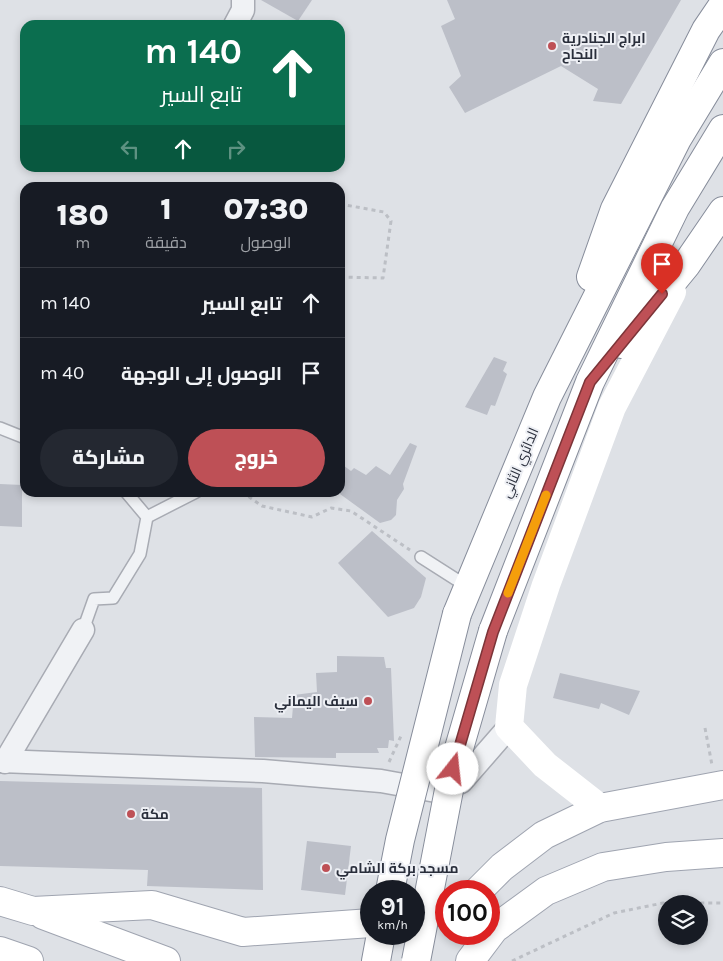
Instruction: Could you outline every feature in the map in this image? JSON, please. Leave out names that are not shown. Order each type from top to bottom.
[{"type":"main road","points":[[547,397],[615,209],[706,30],[723,5]]},
{"type":"main road","name":"الدائري الثاني","points":[[392,880],[400,840],[458,614],[468,587],[547,397],[677,139],[723,63]]},
{"type":"main road","points":[[416,961],[453,769],[493,632],[590,382],[676,208],[723,129]]},
{"type":"main road","points":[[590,382],[686,265],[723,211]]},
{"type":"main road","points":[[600,808],[545,765],[509,726],[513,685],[546,585],[612,407],[686,265]]},
{"type":"main road","points":[[489,880],[502,867],[544,835],[600,808],[719,785]]},
{"type":"main road","points":[[470,961],[494,929],[546,891],[603,867],[666,857],[723,854]]},
{"type":"main road","points":[[0,901],[166,961]]},
{"type":"main road","points":[[32,911],[152,905],[243,932],[360,924]]},
{"type":"main road","points":[[376,961],[379,945]]},
{"type":"main road","points":[[0,951],[29,961]]},
{"type":"street","points":[[238,20],[243,10],[243,0]]},
{"type":"street","points":[[83,630],[3,761],[263,771],[381,781],[436,791],[461,782],[509,726]]},
{"type":"lane","points":[[0,428],[20,436]]},
{"type":"lane","points":[[130,497],[147,517]]},
{"type":"lane","points":[[147,517],[186,497]]},
{"type":"lane","points":[[83,630],[94,599],[113,598],[140,554],[147,517]]},
{"type":"lane","points":[[421,557],[468,587]]},
{"type":"path","points":[[345,205],[384,212],[391,221],[383,278],[345,277]]},
{"type":"path","points":[[249,497],[262,506],[312,517],[331,508],[351,510],[421,557]]},
{"type":"path","points":[[705,728],[719,785]]},
{"type":"path","points":[[512,961],[614,913],[663,903],[723,903]]},
{"type":"building","points":[[261,0],[312,0],[299,20]]},
{"type":"building","name":"ابراج الجنادرية النجاح","points":[[447,0],[681,0],[621,104],[593,101],[598,89],[561,66],[465,113],[449,87],[461,76],[441,26],[455,19]]},
{"type":"building","points":[[494,357],[507,362],[503,371],[507,374],[495,406],[491,405],[487,415],[465,407]]},
{"type":"building","points":[[410,443],[417,446],[403,484],[404,489],[397,500],[396,515],[391,520],[380,523],[344,497],[345,467],[351,471],[354,468],[366,475],[376,466],[390,475]]},
{"type":"building","points":[[0,484],[20,485],[22,527],[0,526]]},
{"type":"building","points":[[372,531],[426,578],[421,597],[414,608],[388,617],[338,563]]},
{"type":"building","points":[[337,656],[384,657],[386,668],[391,668],[394,741],[389,740],[388,748],[377,748],[379,753],[336,753],[336,758],[255,757],[254,717],[292,718],[294,695],[317,692],[316,673],[337,672]]},
{"type":"building","points":[[560,673],[640,691],[629,715],[601,703],[599,709],[553,698]]},
{"type":"building","name":"مكة","points":[[0,781],[262,788],[263,890],[147,886],[148,870],[0,866]]},
{"type":"building","name":"مسجد بركة الشامي","points":[[307,841],[351,846],[345,895],[301,890]]},
{"type":"slow traffic","points":[[508,593],[546,495]]},
{"type":"place","name":"ابراج الجنادرية النجاح","points":[[552,46]]},
{"type":"place","name":"سيف اليماني","points":[[368,701]]},
{"type":"place","name":"مكة","points":[[131,814]]},
{"type":"place","name":"مسجد بركة الشامي","points":[[326,868]]},
{"type":"route","points":[[453,769],[493,632],[590,382],[662,294]]}]
